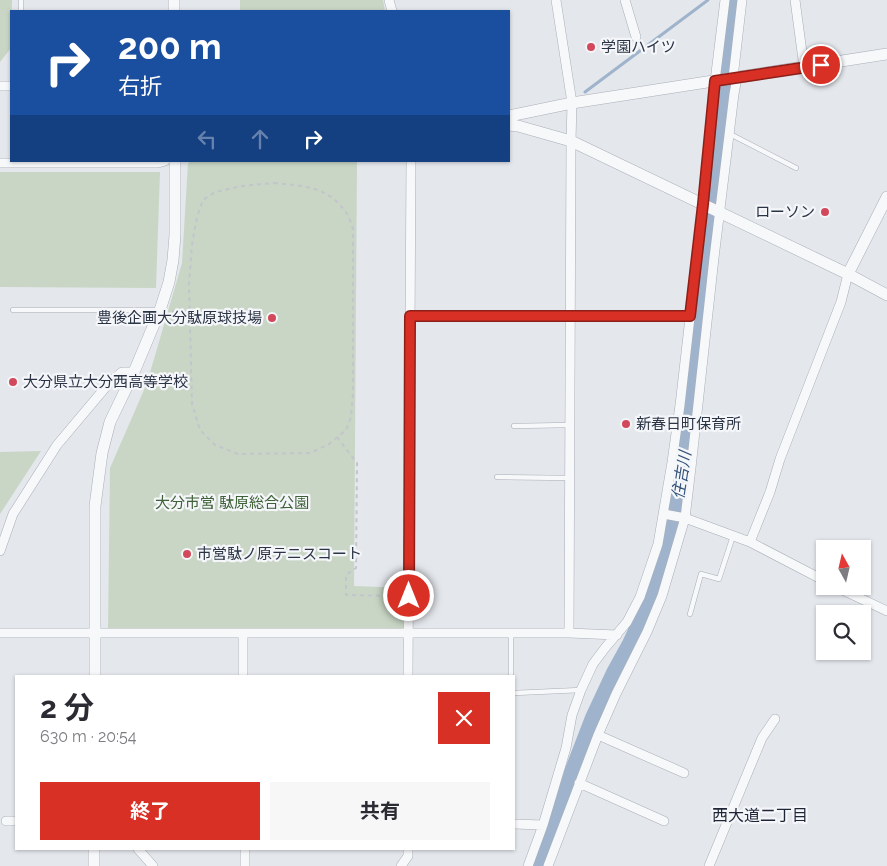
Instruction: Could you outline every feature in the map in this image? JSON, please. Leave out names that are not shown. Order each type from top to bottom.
[{"type":"street","points":[[556,0],[572,103],[569,633]]},
{"type":"street","points":[[624,0],[636,37]]},
{"type":"street","points":[[528,866],[543,825],[566,748],[572,715],[580,690],[593,664],[627,622],[640,598],[658,544],[665,514],[680,406],[725,0]]},
{"type":"street","points":[[548,866],[598,735],[662,596],[682,518],[692,468],[709,296],[734,94],[742,0]]},
{"type":"street","points":[[794,0],[804,67]]},
{"type":"street","points":[[510,116],[572,103],[887,54]]},
{"type":"street","points":[[510,125],[571,141],[848,274],[887,295]]},
{"type":"street","points":[[0,163],[158,164],[163,162]]},
{"type":"street","points":[[95,675],[95,506],[102,453],[110,422],[166,310],[176,223],[175,162]]},
{"type":"street","points":[[408,675],[411,162]]},
{"type":"street","points":[[750,542],[841,302],[848,274],[887,197]]},
{"type":"street","points":[[410,316],[690,316]]},
{"type":"street","points":[[0,551],[14,514],[57,445],[110,382],[122,372],[134,372]]},
{"type":"street","points":[[665,514],[682,518],[750,542],[816,576]]},
{"type":"street","points":[[853,595],[887,611]]},
{"type":"street","points":[[0,633],[569,633],[617,635]]},
{"type":"street","points":[[243,634],[243,675]]},
{"type":"street","points":[[709,866],[762,738],[775,720]]},
{"type":"street","points":[[598,735],[684,773]]},
{"type":"street","points":[[579,783],[664,821]]},
{"type":"street","points":[[6,822],[15,822]]},
{"type":"street","points":[[515,824],[543,825]]},
{"type":"street","points":[[94,850],[94,866]]},
{"type":"street","points":[[139,850],[152,866]]},
{"type":"street","points":[[245,850],[245,866]]},
{"type":"street","points":[[401,866],[408,856],[408,850]]},
{"type":"lane","points":[[729,133],[796,168]]},
{"type":"lane","points":[[12,310],[166,310]]},
{"type":"lane","points":[[514,426],[570,425]]},
{"type":"lane","points":[[498,477],[570,478]]},
{"type":"lane","points":[[690,614],[701,574],[719,578],[733,536]]},
{"type":"lane","points":[[511,633],[511,675]]},
{"type":"lane","points":[[515,693],[580,690]]},
{"type":"path","points":[[274,183],[303,186],[326,193],[347,215],[353,229],[353,393],[351,417],[346,430],[337,437],[329,444],[310,453],[238,454],[215,445],[200,430],[192,404],[189,285],[192,244],[197,217],[203,200],[214,192],[242,186],[274,183]]},
{"type":"path","points":[[166,310],[190,316]]},
{"type":"path","points":[[337,437],[357,463],[356,568],[346,575],[346,595],[409,596]]},
{"type":"green space","points":[[0,0],[12,0],[12,10],[10,10],[10,49],[0,62]]},
{"type":"green space","points":[[240,0],[383,0],[385,10],[240,10]]},
{"type":"green space","name":"大分市営 駄原総合公園","points":[[357,162],[354,586],[407,588],[407,632],[108,631],[110,468],[147,383],[182,263],[188,163]]},
{"type":"green space","name":"大分県立大分西高等学校","points":[[0,172],[160,172],[156,288],[0,287]]},
{"type":"green space","points":[[41,451],[0,514],[0,452]]},
{"type":"waterway","points":[[585,92],[708,0]]},
{"type":"waterway","name":"住吉川","points":[[537,866],[594,718],[631,644],[654,591],[673,522],[685,452],[734,0]]},
{"type":"place","name":"学園ハイツ","points":[[591,47]]},
{"type":"place","name":"ローソン","points":[[825,212]]},
{"type":"place","name":"豊後企画大分駄原球技場","points":[[272,318]]},
{"type":"place","name":"大分県立大分西高等学校","points":[[13,382]]},
{"type":"place","name":"新春日町保育所","points":[[626,424]]},
{"type":"place","name":"市営駄ノ原テニスコート","points":[[187,554]]},
{"type":"district","name":"西大道二丁目","points":[[760,815]]},
{"type":"route","points":[[409,596],[410,316],[690,316],[715,81],[821,65]]}]
